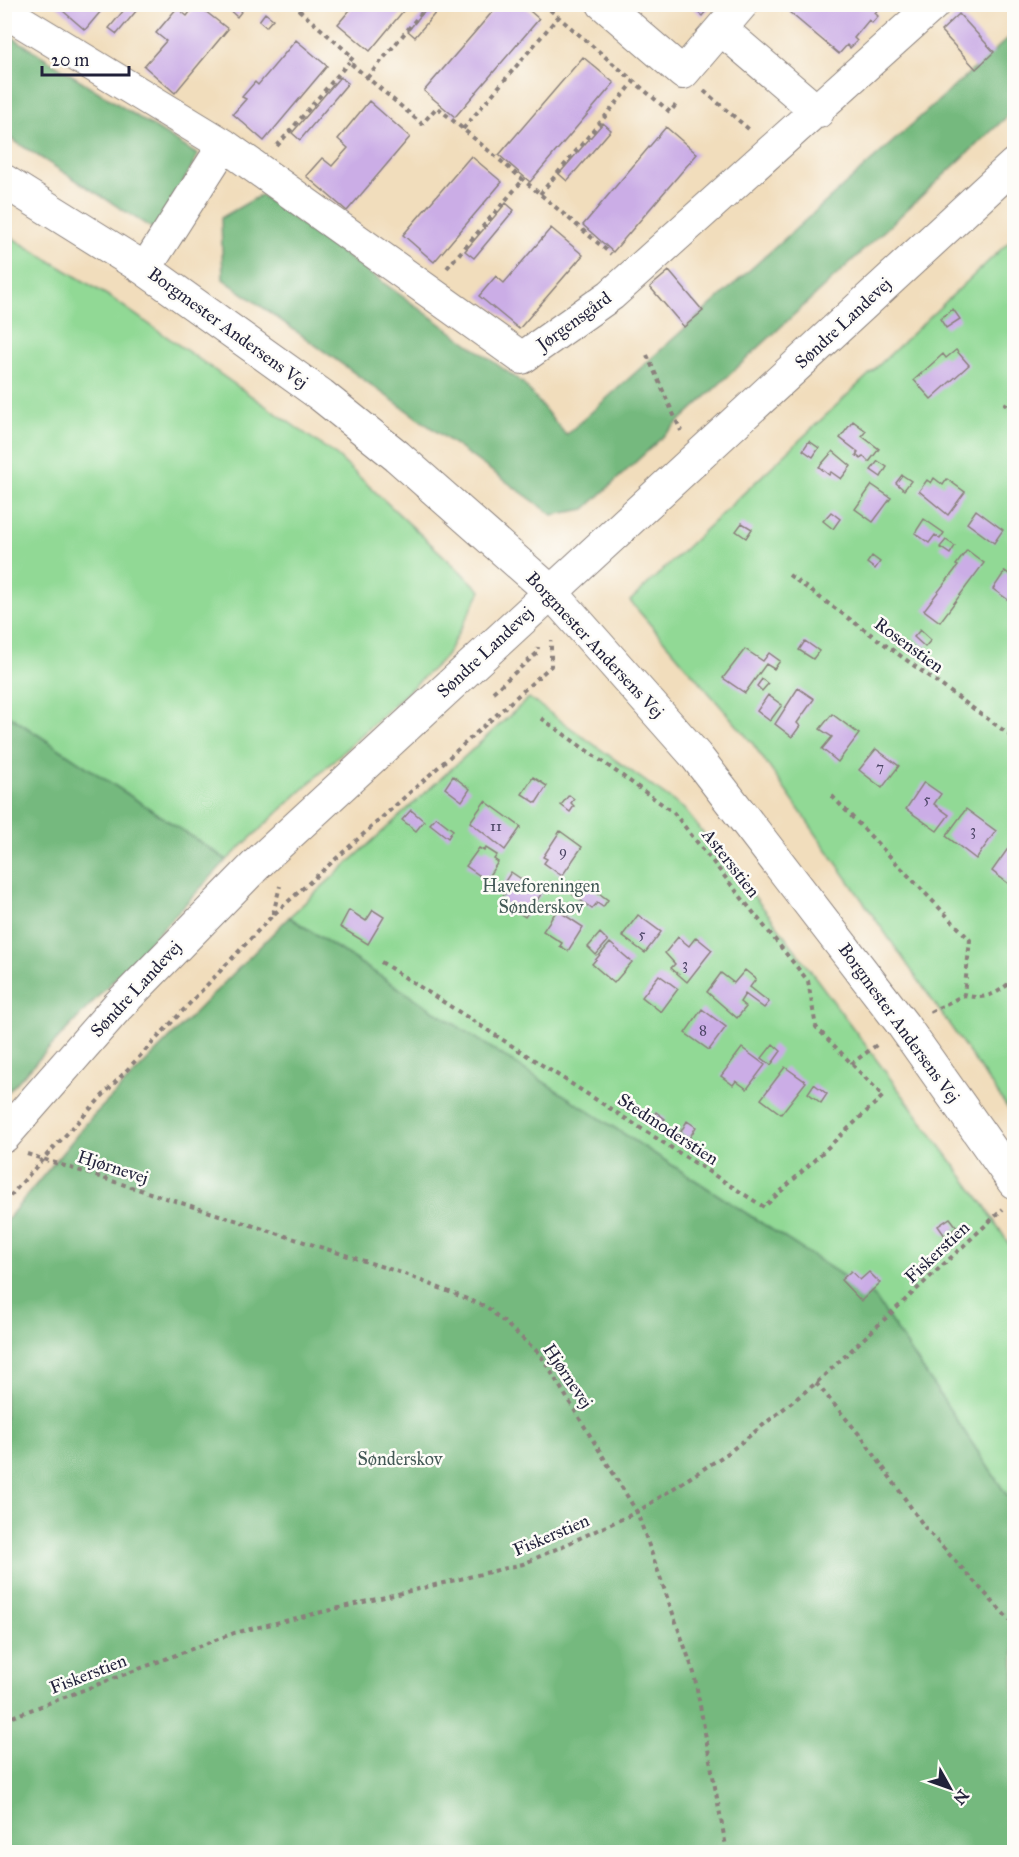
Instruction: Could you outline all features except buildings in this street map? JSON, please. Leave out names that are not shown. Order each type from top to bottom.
[{"type":"street","points":[[603,4],[689,78],[721,29],[742,4]]},
{"type":"street","name":"Jørgensgård","points":[[4,11],[224,145],[522,358],[611,295],[818,112],[934,4]]},
{"type":"street","points":[[721,29],[818,112]]},
{"type":"street","points":[[146,269],[224,145]]},
{"type":"street","name":"Søndre Landevej","points":[[14,1144],[117,1007],[260,861],[1014,165]]},
{"type":"street","name":"Borgmester Andersens Vej","points":[[4,181],[146,269],[321,395],[397,456],[550,591],[696,756],[903,1025],[1010,1194]]},
{"type":"path","points":[[367,78],[429,4]]},
{"type":"path","points":[[543,4],[670,112],[689,78],[773,151]]},
{"type":"path","points":[[258,169],[353,57],[294,5]]},
{"type":"path","points":[[463,129],[558,17]]},
{"type":"path","points":[[349,62],[422,124],[437,107],[634,274]]},
{"type":"path","points":[[540,194],[634,82]]},
{"type":"path","points":[[428,291],[523,180]]},
{"type":"path","points":[[647,355],[693,462]]},
{"type":"path","points":[[1004,403],[1014,411]]},
{"type":"path","name":"Rosenstien","points":[[789,575],[1014,738]]},
{"type":"path","points":[[4,1203],[272,916],[551,666],[550,591]]},
{"type":"path","name":"Astersstien","points":[[541,718],[673,812],[808,981],[816,1027],[851,1064]]},
{"type":"path","points":[[832,796],[970,940],[964,995]]},
{"type":"path","name":"Stedmoderstien","points":[[381,962],[764,1207],[883,1096],[851,1064]]},
{"type":"path","points":[[903,1025],[964,995],[978,999],[1000,992],[1014,979]]},
{"type":"path","name":"Hjørnevej","points":[[14,1144],[43,1159],[402,1273],[487,1307],[540,1354],[637,1512],[694,1673],[727,1852]]},
{"type":"path","name":"Fiskerstien","points":[[4,1720],[234,1633],[523,1564],[637,1512],[728,1453],[816,1383],[1010,1194]]},
{"type":"path","points":[[816,1383],[864,1440],[926,1528],[1014,1625]]},
{"type":"green space","points":[[4,32],[198,155],[156,231],[5,135]]},
{"type":"green space","points":[[1014,33],[1014,110],[585,509],[553,515],[223,279],[221,218],[261,195],[523,383],[566,435]]},
{"type":"green space","points":[[4,233],[110,297],[337,456],[481,591],[446,656],[227,860],[5,713]]},
{"type":"green space","points":[[1014,237],[1014,1117],[753,744],[630,601]]},
{"type":"green space","name":"Haveforeningen Sønderskov","points":[[529,698],[684,809],[773,920],[984,1205],[1014,1252],[1014,1506],[874,1296],[289,917]]},
{"type":"green space","points":[[5,713],[227,860],[5,1095]]},
{"type":"green space","name":"Sønderskov","points":[[289,917],[874,1296],[1014,1506],[1014,1852],[5,1852],[5,1222],[91,1118]]}]
